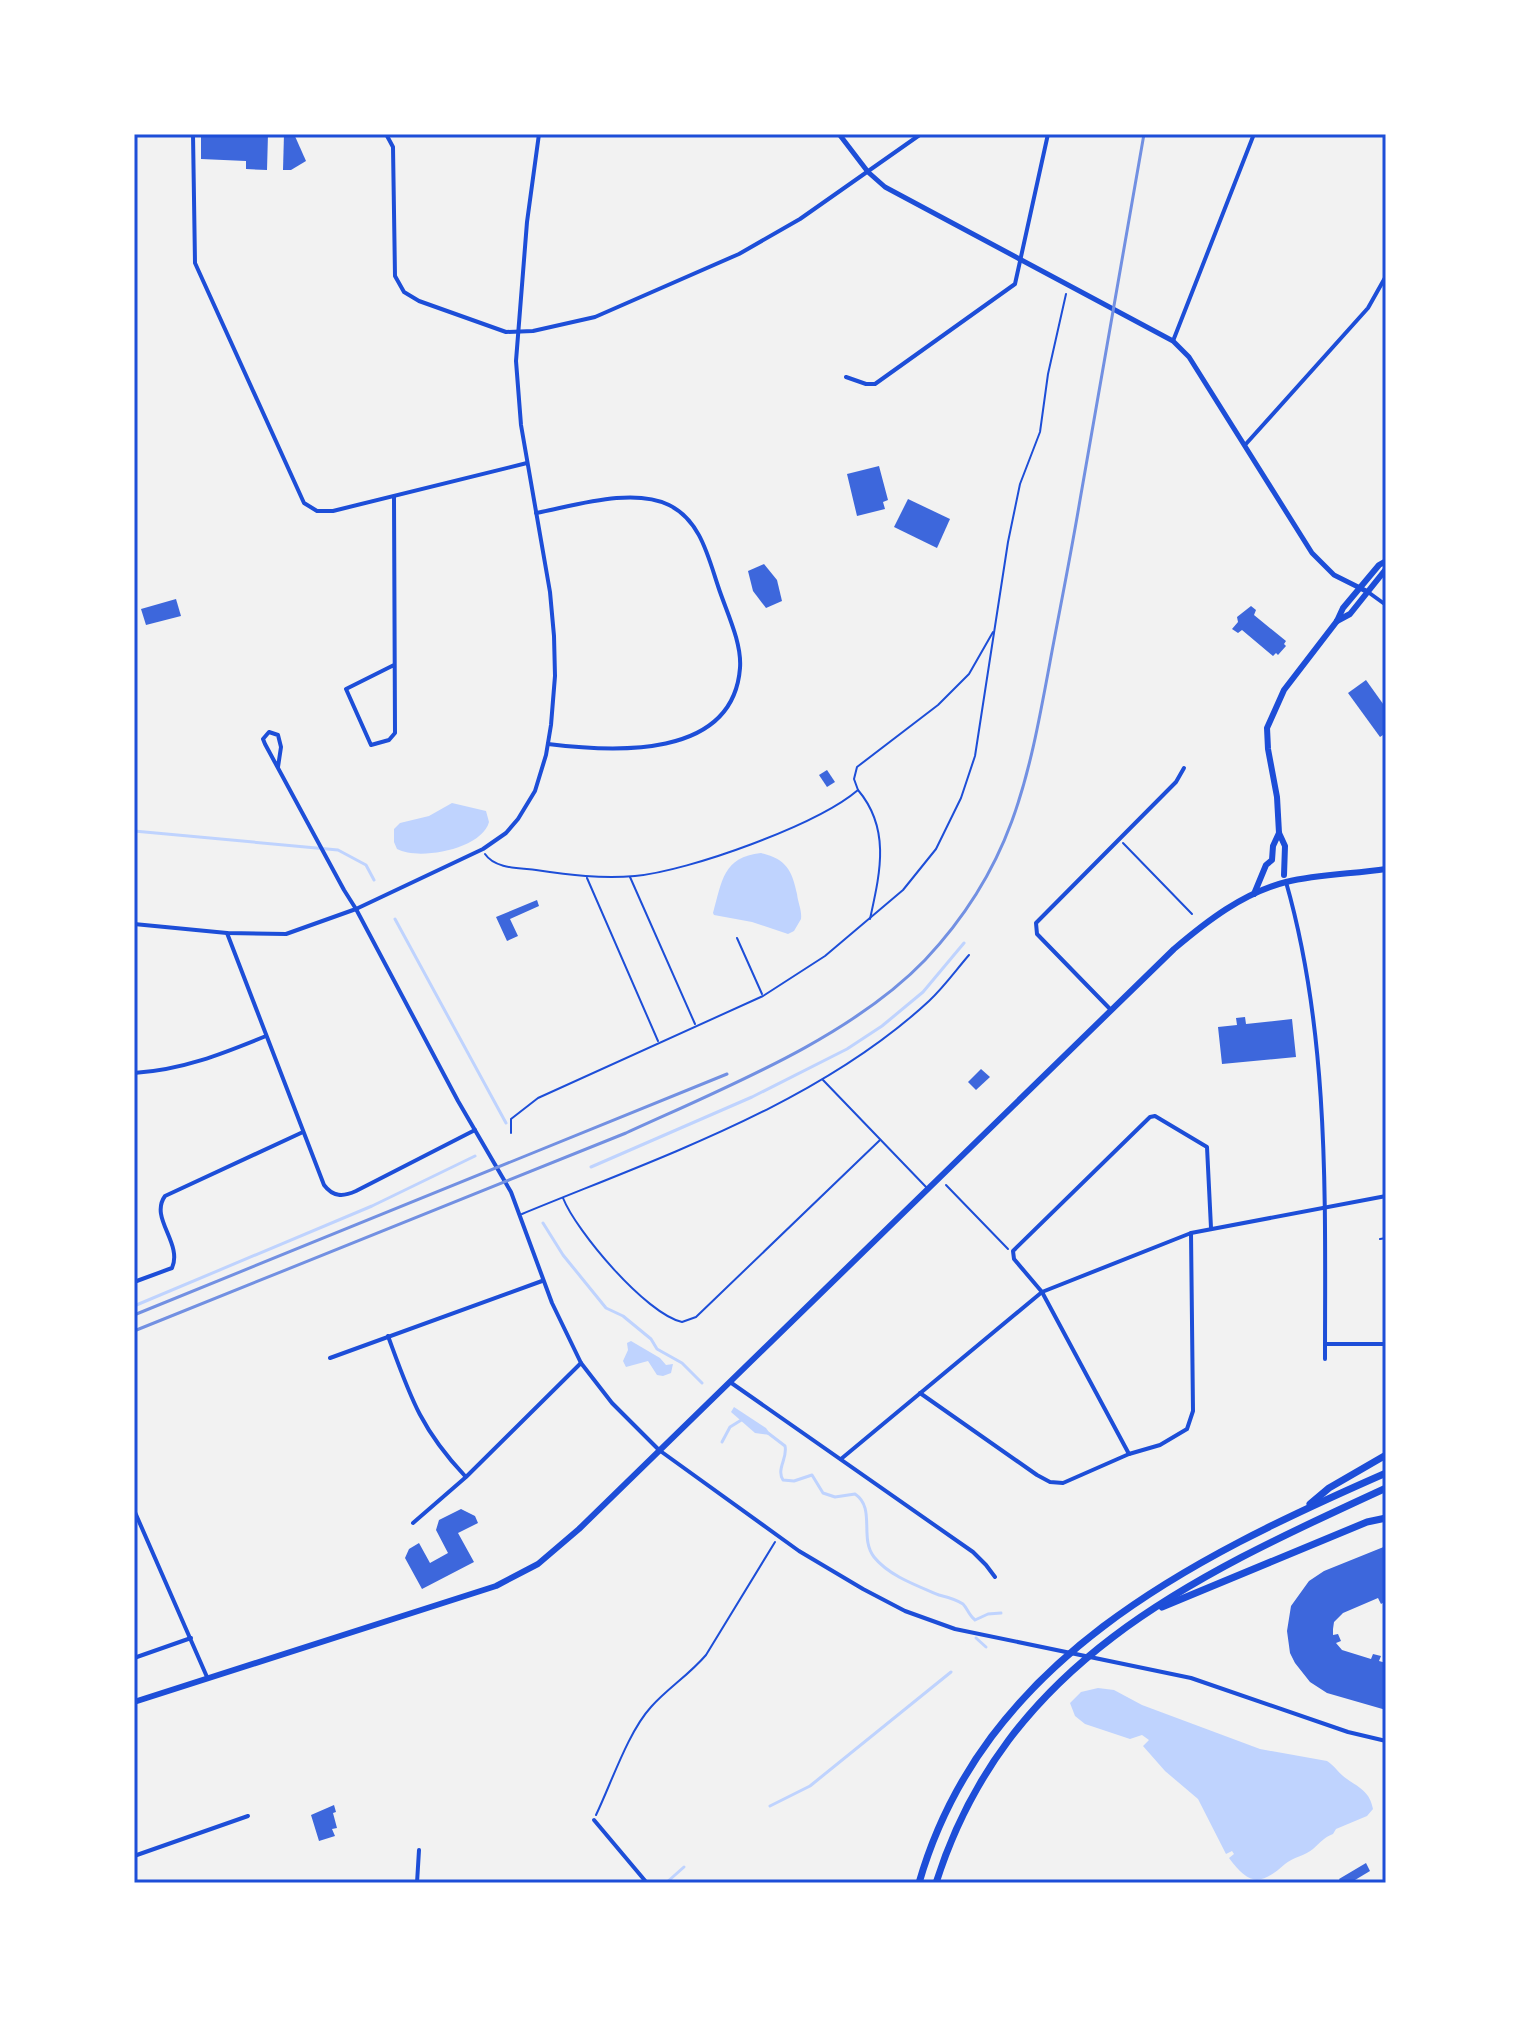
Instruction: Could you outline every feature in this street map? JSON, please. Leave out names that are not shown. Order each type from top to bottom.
[{"type":"highway","points":[[1302,1511],[1329,1488],[1386,1455]]},
{"type":"highway","points":[[919,1883],[933,1841],[961,1781],[993,1732],[1036,1683],[1079,1644],[1145,1596],[1216,1555],[1386,1473]]},
{"type":"highway","points":[[936,1883],[950,1842],[968,1804],[1012,1733],[1060,1680],[1138,1618],[1250,1553],[1386,1488]]},
{"type":"highway","points":[[1138,1618],[1367,1522],[1386,1518]]},
{"type":"main road","points":[[1285,879],[1285,846],[1279,833],[1276,788],[1267,738],[1269,718],[1296,671],[1337,621],[1358,588],[1386,561]]},
{"type":"main road","points":[[1337,621],[1350,614],[1386,569]]},
{"type":"main road","points":[[1279,833],[1273,846],[1272,860],[1285,879]]},
{"type":"main road","points":[[1254,894],[1266,865],[1272,860]]},
{"type":"main road","points":[[134,1702],[480,1592],[538,1564],[563,1544],[1198,929],[1225,910],[1285,879],[1386,869]]},
{"type":"street","points":[[193,134],[195,263],[300,497],[310,508],[324,512],[527,463]]},
{"type":"street","points":[[386,134],[393,147],[395,276],[404,292],[419,301],[506,332],[519,333],[595,317],[739,254],[800,219],[921,134]]},
{"type":"street","points":[[134,924],[227,933],[286,934],[356,909],[483,849],[506,833],[528,804],[540,777],[548,744],[554,690],[550,592],[527,463],[516,374],[527,222],[539,134]]},
{"type":"street","points":[[839,134],[868,172],[885,187],[1173,341],[1189,357],[1316,559],[1334,575],[1386,605]]},
{"type":"street","points":[[846,377],[875,384],[1015,284],[1048,134]]},
{"type":"street","points":[[1173,341],[1254,134]]},
{"type":"street","points":[[1245,445],[1368,308],[1386,276]]},
{"type":"street","points":[[394,497],[396,529],[394,735],[371,745],[346,689],[394,665]]},
{"type":"street","points":[[536,513],[637,497],[669,505],[683,514],[703,541],[740,659],[736,688],[727,708],[705,729],[690,736],[637,748],[594,749],[548,744]]},
{"type":"street","points":[[278,767],[281,741],[278,735],[269,732],[263,739],[325,855],[475,1130],[494,1159],[581,1363],[612,1403],[659,1450],[778,1537],[885,1601],[955,1629],[1191,1678],[1348,1732],[1386,1741]]},
{"type":"street","points":[[1111,1010],[1037,934],[1036,923],[1176,782],[1184,768]]},
{"type":"street","points":[[1285,879],[1298,936],[1322,1109],[1325,1359]]},
{"type":"street","points":[[227,933],[324,1185],[332,1193],[341,1196],[356,1191],[475,1130]]},
{"type":"street","points":[[134,1073],[164,1071],[205,1060],[266,1036]]},
{"type":"street","points":[[1129,1454],[1042,1292],[1016,1262],[1013,1254],[1015,1247],[1150,1117],[1155,1116],[1207,1147],[1211,1228]]},
{"type":"street","points":[[134,1282],[172,1268],[175,1260],[160,1211],[160,1202],[165,1196],[303,1132]]},
{"type":"street","points":[[841,1459],[1042,1292],[1191,1233],[1386,1196]]},
{"type":"street","points":[[920,1393],[1050,1482],[1070,1481],[1129,1454],[1182,1435],[1192,1421],[1191,1233]]},
{"type":"street","points":[[330,1358],[543,1280]]},
{"type":"street","points":[[388,1336],[422,1421],[444,1454],[466,1477]]},
{"type":"street","points":[[1325,1344],[1386,1344]]},
{"type":"street","points":[[413,1523],[466,1477],[581,1363]]},
{"type":"street","points":[[730,1382],[973,1552],[995,1577]]},
{"type":"street","points":[[134,1510],[207,1677]]},
{"type":"street","points":[[134,1658],[191,1638]]},
{"type":"street","points":[[134,1856],[248,1816]]},
{"type":"street","points":[[594,1820],[647,1883]]},
{"type":"street","points":[[417,1883],[419,1850]]},
{"type":"lane","points":[[520,1215],[679,1150],[823,1079],[889,1036],[932,999],[969,955]]},
{"type":"lane","points":[[823,1079],[928,1189]]},
{"type":"lane","points":[[562,1197],[582,1232],[610,1265],[667,1317],[688,1321],[696,1317],[880,1140]]},
{"type":"path","points":[[511,1133],[511,1119],[538,1098],[763,996],[825,956],[903,890],[936,849],[961,798],[975,756],[1020,484],[1040,432],[1055,338],[1068,285]]},
{"type":"path","points":[[870,920],[882,850],[874,816],[854,779],[857,767],[938,705],[969,674],[994,631]]},
{"type":"path","points":[[483,849],[492,862],[587,877],[630,877],[715,857],[821,813],[845,801],[858,790]]},
{"type":"path","points":[[1120,840],[1192,914]]},
{"type":"path","points":[[587,877],[658,1042]]},
{"type":"path","points":[[630,877],[695,1025]]},
{"type":"path","points":[[737,938],[763,996]]},
{"type":"path","points":[[939,1178],[1013,1254]]},
{"type":"path","points":[[1380,1239],[1386,1238]]},
{"type":"path","points":[[594,1820],[639,1722],[651,1706],[692,1672],[706,1655],[778,1537]]},
{"type":"water","points":[[452,803],[486,811],[489,822],[484,831],[463,846],[449,850],[420,854],[397,849],[394,829],[400,823],[429,816]]},
{"type":"water","points":[[761,853],[782,862],[793,878],[801,919],[794,931],[788,934],[713,913],[722,881],[731,865],[748,855]]},
{"type":"water","points":[[631,1341],[666,1365],[673,1364],[671,1373],[657,1375],[648,1361],[626,1367],[623,1361],[628,1350],[627,1343]]},
{"type":"water","points":[[734,1407],[766,1428],[771,1435],[755,1433],[731,1412]]},
{"type":"water","points":[[1098,1688],[1114,1690],[1142,1705],[1260,1749],[1327,1761],[1364,1791],[1373,1809],[1367,1816],[1336,1829],[1310,1851],[1268,1876],[1261,1879],[1248,1877],[1229,1858],[1234,1854],[1232,1851],[1226,1854],[1198,1799],[1165,1771],[1143,1746],[1149,1740],[1142,1735],[1130,1739],[1085,1724],[1075,1716],[1070,1703],[1081,1692]]},
{"type":"pier","points":[[967,1624],[982,1628],[978,1647],[965,1643]]},
{"type":"building","points":[[201,134],[268,134],[267,170],[246,169],[246,161],[201,159]]},
{"type":"building","points":[[284,134],[294,134],[306,161],[291,170],[283,170]]},
{"type":"building","points":[[879,466],[888,500],[883,502],[885,509],[857,516],[847,474]]},
{"type":"building","points":[[908,499],[950,519],[937,548],[894,527]]},
{"type":"building","points":[[764,564],[777,580],[782,601],[766,608],[753,591],[748,571]]},
{"type":"building","points":[[176,599],[181,616],[146,625],[141,609]]},
{"type":"building","points":[[1251,606],[1256,610],[1254,615],[1286,641],[1286,646],[1278,655],[1273,656],[1242,630],[1238,633],[1232,629],[1238,622],[1237,617]]},
{"type":"building","points":[[1366,680],[1386,708],[1386,733],[1380,737],[1348,693]]},
{"type":"building","points":[[827,770],[835,782],[827,787],[819,775]]},
{"type":"building","points":[[537,900],[539,906],[510,919],[518,936],[507,941],[496,917]]},
{"type":"building","points":[[1245,1017],[1246,1024],[1292,1019],[1296,1057],[1222,1064],[1218,1027],[1237,1025],[1236,1018]]},
{"type":"building","points":[[981,1069],[990,1077],[976,1090],[968,1082]]},
{"type":"building","points":[[461,1509],[475,1516],[478,1523],[458,1533],[474,1562],[422,1589],[405,1558],[409,1549],[419,1543],[430,1563],[448,1553],[436,1530],[439,1520]]},
{"type":"building","points":[[1386,1546],[1386,1601],[1381,1604],[1378,1598],[1343,1613],[1334,1622],[1333,1635],[1338,1634],[1341,1641],[1336,1643],[1342,1650],[1371,1659],[1373,1654],[1381,1656],[1379,1661],[1386,1663],[1386,1710],[1327,1693],[1310,1682],[1290,1653],[1287,1631],[1291,1606],[1309,1581],[1324,1571]]},
{"type":"building","points":[[334,1805],[337,1828],[332,1829],[335,1836],[319,1841],[311,1815]]},
{"type":"building","points":[[1366,1863],[1370,1871],[1350,1883],[1341,1883],[1339,1879]]},
{"type":"waterway","points":[[134,831],[338,850],[366,865],[374,880]]},
{"type":"waterway","points":[[395,919],[506,1123]]},
{"type":"waterway","points":[[591,1167],[752,1097],[847,1049],[882,1026],[923,992],[964,943]]},
{"type":"waterway","points":[[134,1306],[372,1206],[475,1156]]},
{"type":"waterway","points":[[543,1223],[563,1255],[606,1308],[623,1316],[651,1339],[657,1349],[682,1363],[702,1383]]},
{"type":"waterway","points":[[722,1442],[730,1427],[743,1419]]},
{"type":"waterway","points":[[768,1433],[785,1446],[781,1472],[783,1480],[794,1481],[812,1475],[823,1493],[835,1497],[855,1494],[865,1507],[870,1549],[880,1564],[904,1580],[961,1603],[974,1619]]},
{"type":"waterway","points":[[975,1620],[988,1614],[1001,1613]]},
{"type":"waterway","points":[[976,1638],[986,1647]]},
{"type":"waterway","points":[[770,1806],[810,1786],[951,1672]]},
{"type":"waterway","points":[[666,1883],[684,1867]]},
{"type":"railway","points":[[134,1331],[626,1133],[744,1079],[860,1014],[925,960],[954,926],[997,857],[1024,784],[1073,540],[1144,134]]},
{"type":"railway","points":[[134,1315],[727,1074]]}]
